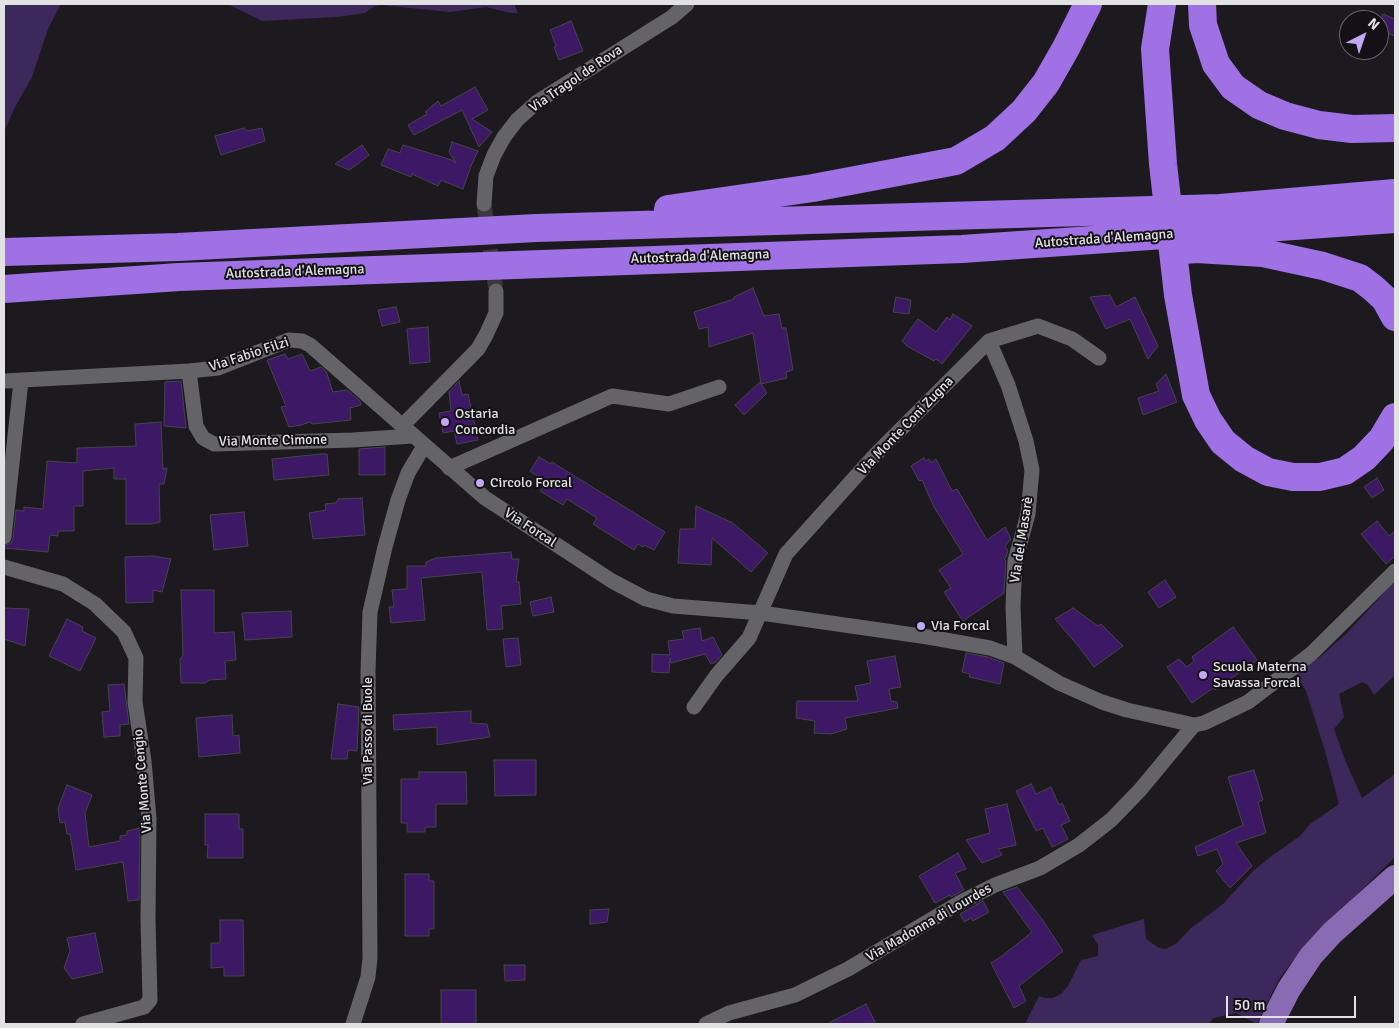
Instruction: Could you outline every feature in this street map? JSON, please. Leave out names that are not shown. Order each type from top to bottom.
[{"type":"highway","points":[[536,228],[813,188],[956,161],[995,138],[1024,111],[1046,83],[1088,4]]},
{"type":"highway","points":[[1162,4],[1155,49],[1163,164],[1178,295],[1196,395],[1208,420],[1224,442],[1244,459],[1268,472],[1293,478],[1320,477],[1346,471],[1364,458],[1382,439],[1395,417]]},
{"type":"highway","points":[[1202,4],[1203,25],[1216,64],[1233,87],[1259,106],[1285,116],[1319,125],[1352,129],[1395,128]]},
{"type":"highway","name":"Autostrada d'Alemagna","points":[[4,252],[178,246],[536,228],[1220,208],[1395,193]]},
{"type":"highway","name":"Autostrada d'Alemagna","points":[[4,288],[179,277],[962,249],[1395,219]]},
{"type":"highway","points":[[962,249],[1061,257],[1197,249],[1263,253],[1323,266],[1360,278],[1385,299],[1395,317]]},
{"type":"main road","points":[[1271,1024],[1293,983],[1311,956],[1332,932],[1395,877]]},
{"type":"street","name":"Via Tragol de Rova","points":[[484,204],[486,176],[494,155],[504,136],[517,120],[537,102],[672,17],[687,4]]},
{"type":"street","points":[[413,436],[478,349],[496,313],[496,291]]},
{"type":"street","name":"Via Monte Coni Zugna","points":[[694,707],[716,676],[749,638],[786,554],[876,454],[989,341],[1038,326],[1072,339],[1099,358]]},
{"type":"street","name":"Via Fabio Filzi","points":[[4,381],[189,372],[218,368],[289,340],[302,341],[310,345],[413,436]]},
{"type":"street","name":"Via del Masarè","points":[[989,341],[1008,385],[1026,441],[1032,470],[1028,514],[1016,561],[1013,606],[1015,657]]},
{"type":"street","name":"Via Monte Cimone","points":[[189,372],[196,426],[202,438],[214,444],[353,440],[413,436]]},
{"type":"street","points":[[4,537],[21,380]]},
{"type":"street","points":[[449,468],[612,396],[669,404],[719,387]]},
{"type":"street","name":"Via Forcal","points":[[413,436],[485,498],[612,581],[646,599],[673,606],[761,614],[928,637],[990,648],[1015,657],[1059,683],[1102,702],[1127,710],[1194,724]]},
{"type":"street","name":"Via Passo di Buole","points":[[352,1024],[368,977],[370,958],[368,671],[370,612],[385,547],[408,473],[413,436]]},
{"type":"street","name":"Via Monte Cengio","points":[[4,567],[63,584],[95,604],[124,632],[136,658],[135,702],[144,761],[149,819],[148,920],[150,1000],[144,1007],[83,1024]]},
{"type":"street","points":[[1194,724],[1204,723],[1248,702],[1311,654],[1395,571]]},
{"type":"street","name":"Via Madonna di Lourdes","points":[[706,1024],[728,1013],[795,995],[848,970],[961,902],[995,885],[1040,868],[1079,845],[1111,820],[1140,790],[1194,724]]},
{"type":"shaded area","points":[[4,4],[61,4],[48,29],[32,77],[14,109],[4,132]]},
{"type":"shaded area","points":[[228,4],[514,4],[518,13],[486,7],[450,12],[381,5],[375,6],[365,13],[337,17],[262,21]]},
{"type":"shaded area","points":[[1395,581],[1395,675],[1374,695],[1368,685],[1362,682],[1339,694],[1344,717],[1334,729],[1362,798],[1395,774],[1395,857],[1310,941],[1288,967],[1279,979],[1257,1024],[1236,1013],[1214,1018],[1208,1024],[1025,1024],[1039,996],[1053,998],[1061,994],[1068,986],[1081,960],[1098,956],[1098,945],[1092,935],[1144,919],[1146,939],[1159,948],[1166,949],[1177,943],[1191,928],[1223,904],[1254,870],[1300,836],[1310,824],[1339,804],[1306,691],[1295,674],[1320,657],[1346,634]]},
{"type":"building","points":[[1389,16],[1395,19],[1395,36],[1389,34]]},
{"type":"building","points":[[571,21],[583,51],[559,60],[550,30]]},
{"type":"building","points":[[475,87],[488,110],[472,119],[492,132],[479,147],[462,110],[414,135],[408,125],[427,114],[425,112],[438,101],[441,106]]},
{"type":"building","points":[[244,128],[247,131],[262,128],[265,141],[221,155],[215,136]]},
{"type":"building","points":[[452,142],[478,151],[463,189],[441,180],[438,186],[412,174],[411,177],[381,165],[388,149],[400,153],[403,145],[452,160],[456,163],[449,152]]},
{"type":"building","points":[[362,145],[369,155],[358,164],[349,170],[335,164]]},
{"type":"building","points":[[753,288],[764,316],[779,314],[782,328],[786,328],[793,370],[786,372],[787,378],[761,384],[753,333],[709,347],[708,327],[699,329],[694,312],[734,299],[734,297]]},
{"type":"building","points":[[1110,295],[1116,307],[1135,297],[1158,346],[1148,359],[1130,319],[1106,329],[1090,297]]},
{"type":"building","points":[[896,297],[911,300],[909,314],[893,312]]},
{"type":"building","points":[[396,307],[400,322],[382,326],[378,310]]},
{"type":"building","points":[[953,314],[972,326],[942,364],[936,359],[934,361],[907,346],[902,341],[918,319],[936,332],[947,317],[950,320]]},
{"type":"building","points":[[428,327],[430,362],[410,364],[407,329]]},
{"type":"building","points":[[285,354],[288,359],[302,354],[310,371],[321,367],[326,371],[333,392],[347,390],[360,401],[361,405],[350,408],[351,420],[312,424],[310,422],[289,427],[281,407],[286,406],[267,360]]},
{"type":"building","points":[[1166,374],[1177,402],[1143,415],[1138,398],[1159,391],[1156,384]]},
{"type":"building","points":[[181,381],[186,428],[164,426],[165,382]]},
{"type":"building","points":[[459,381],[462,395],[468,394],[478,440],[457,444],[454,431],[443,433],[439,413],[451,411],[449,392]]},
{"type":"building","points":[[760,382],[767,393],[744,415],[735,405]]},
{"type":"building","points":[[161,422],[163,469],[167,468],[164,484],[159,484],[160,522],[152,524],[126,524],[126,479],[114,479],[114,468],[83,471],[83,506],[74,506],[74,531],[58,531],[58,536],[50,535],[48,552],[4,548],[4,546],[11,543],[13,538],[16,510],[24,511],[24,507],[43,509],[47,461],[77,463],[77,448],[136,446],[135,424]]},
{"type":"building","points":[[385,447],[385,475],[359,475],[359,449]]},
{"type":"building","points":[[327,454],[329,475],[274,480],[272,459]]},
{"type":"building","points":[[539,457],[551,464],[552,462],[665,532],[654,550],[638,544],[634,550],[593,524],[597,518],[572,502],[567,499],[563,505],[540,491],[544,485],[539,482],[541,479],[530,471]]},
{"type":"building","points":[[924,458],[926,461],[929,459],[931,463],[936,459],[952,491],[957,489],[987,540],[1005,527],[1011,539],[1005,546],[1008,551],[1004,559],[1006,561],[1004,593],[963,621],[944,592],[951,588],[939,570],[963,554],[934,507],[922,480],[919,481],[911,466]]},
{"type":"building","points":[[1377,478],[1384,490],[1372,498],[1364,487]]},
{"type":"building","points":[[362,498],[365,535],[313,539],[309,513],[326,510],[325,504],[336,503],[338,499]]},
{"type":"building","points":[[696,506],[733,523],[768,553],[751,572],[712,538],[711,565],[678,563],[680,529],[695,529]]},
{"type":"building","points":[[244,512],[248,546],[214,550],[210,515]]},
{"type":"building","points":[[1377,521],[1389,536],[1395,531],[1395,556],[1386,564],[1361,534]]},
{"type":"building","points":[[511,552],[512,559],[519,559],[516,582],[519,582],[521,604],[501,606],[503,629],[487,630],[482,572],[421,578],[425,620],[391,623],[389,607],[394,607],[392,590],[407,589],[407,566],[426,566],[426,562],[436,558]]},
{"type":"building","points":[[152,556],[171,559],[162,592],[153,590],[153,602],[126,603],[125,557]]},
{"type":"building","points":[[1165,580],[1176,597],[1159,608],[1148,592]]},
{"type":"building","points":[[181,590],[214,590],[214,633],[234,632],[236,660],[225,661],[226,679],[209,680],[206,683],[181,683],[180,659],[183,656]]},
{"type":"building","points":[[551,597],[554,612],[533,616],[530,602]]},
{"type":"building","points":[[4,608],[29,609],[25,646],[4,639]]},
{"type":"building","points":[[1073,608],[1098,626],[1101,624],[1123,646],[1094,667],[1055,619]]},
{"type":"building","points":[[291,611],[292,637],[245,640],[242,613]]},
{"type":"building","points":[[67,619],[83,627],[82,631],[96,638],[80,671],[49,656]]},
{"type":"building","points":[[1233,627],[1257,660],[1215,690],[1213,688],[1192,703],[1167,667],[1179,659],[1187,667],[1194,661],[1192,657]]},
{"type":"building","points":[[700,628],[702,641],[713,637],[722,655],[716,662],[711,664],[705,654],[671,663],[670,658],[669,673],[652,672],[652,654],[670,655],[668,641],[684,639],[682,631]]},
{"type":"building","points":[[518,638],[521,665],[506,667],[503,639]]},
{"type":"building","points":[[966,653],[988,657],[1004,663],[1000,684],[969,677],[970,674],[962,672]]},
{"type":"building","points":[[895,656],[901,687],[889,689],[891,701],[897,702],[898,708],[845,718],[847,729],[831,734],[814,733],[815,721],[796,718],[797,701],[858,701],[855,686],[871,683],[867,661]]},
{"type":"building","points":[[124,684],[129,724],[120,725],[120,736],[104,737],[102,712],[110,711],[108,685]]},
{"type":"building","points":[[338,704],[359,707],[357,751],[348,750],[347,759],[331,759]]},
{"type":"building","points":[[471,711],[471,723],[487,724],[490,737],[437,745],[437,727],[394,730],[393,715]]},
{"type":"building","points":[[232,715],[233,736],[239,735],[240,753],[199,757],[196,718]]},
{"type":"building","points":[[494,760],[536,760],[536,795],[495,796]]},
{"type":"building","points":[[1254,770],[1263,800],[1258,802],[1266,833],[1236,843],[1252,866],[1230,888],[1216,871],[1223,864],[1217,849],[1198,856],[1195,847],[1243,825],[1228,777]]},
{"type":"building","points":[[419,772],[466,772],[467,804],[436,804],[436,827],[425,827],[425,832],[407,832],[407,823],[401,823],[401,779],[419,779]]},
{"type":"building","points":[[1031,784],[1036,794],[1051,787],[1059,805],[1062,803],[1070,821],[1061,825],[1068,839],[1052,847],[1043,828],[1036,831],[1016,791]]},
{"type":"building","points":[[67,785],[92,795],[85,813],[89,847],[120,841],[120,836],[127,835],[127,831],[140,828],[139,900],[128,901],[123,862],[76,870],[70,834],[67,834],[65,822],[60,823],[58,808]]},
{"type":"building","points":[[1007,804],[1016,845],[998,849],[1002,855],[982,863],[966,840],[990,833],[985,809]]},
{"type":"building","points":[[205,814],[239,814],[239,829],[243,829],[243,858],[207,858],[208,845],[205,845]]},
{"type":"building","points":[[958,853],[966,869],[955,873],[964,890],[935,903],[919,876]]},
{"type":"building","points":[[405,874],[429,874],[429,881],[434,881],[434,929],[429,929],[429,936],[405,936]]},
{"type":"building","points":[[1017,887],[1063,951],[1019,986],[1026,1001],[1014,1008],[991,963],[1032,932],[1003,892]]},
{"type":"building","points":[[983,901],[989,912],[973,921],[971,918],[964,922],[960,914]]},
{"type":"building","points":[[609,909],[607,922],[590,924],[590,910]]},
{"type":"building","points":[[220,920],[243,920],[244,976],[224,976],[224,967],[211,968],[211,943],[220,943]]},
{"type":"building","points":[[95,933],[103,972],[72,979],[64,968],[70,951],[67,938]]},
{"type":"building","points":[[504,965],[525,965],[525,980],[505,981]]},
{"type":"building","points":[[441,990],[476,990],[476,1024],[441,1024]]},
{"type":"building","points":[[866,1004],[876,1024],[827,1024]]},
{"type":"tunnel","points":[[484,204],[496,291]]},
{"type":"place","name":"Ostaria Concordia","points":[[445,422]]},
{"type":"place","name":"Circolo Forcal","points":[[480,483]]},
{"type":"place","name":"Via Forcal","points":[[921,626]]},
{"type":"place","name":"Scuola Materna Savassa Forcal","points":[[1203,675]]}]
